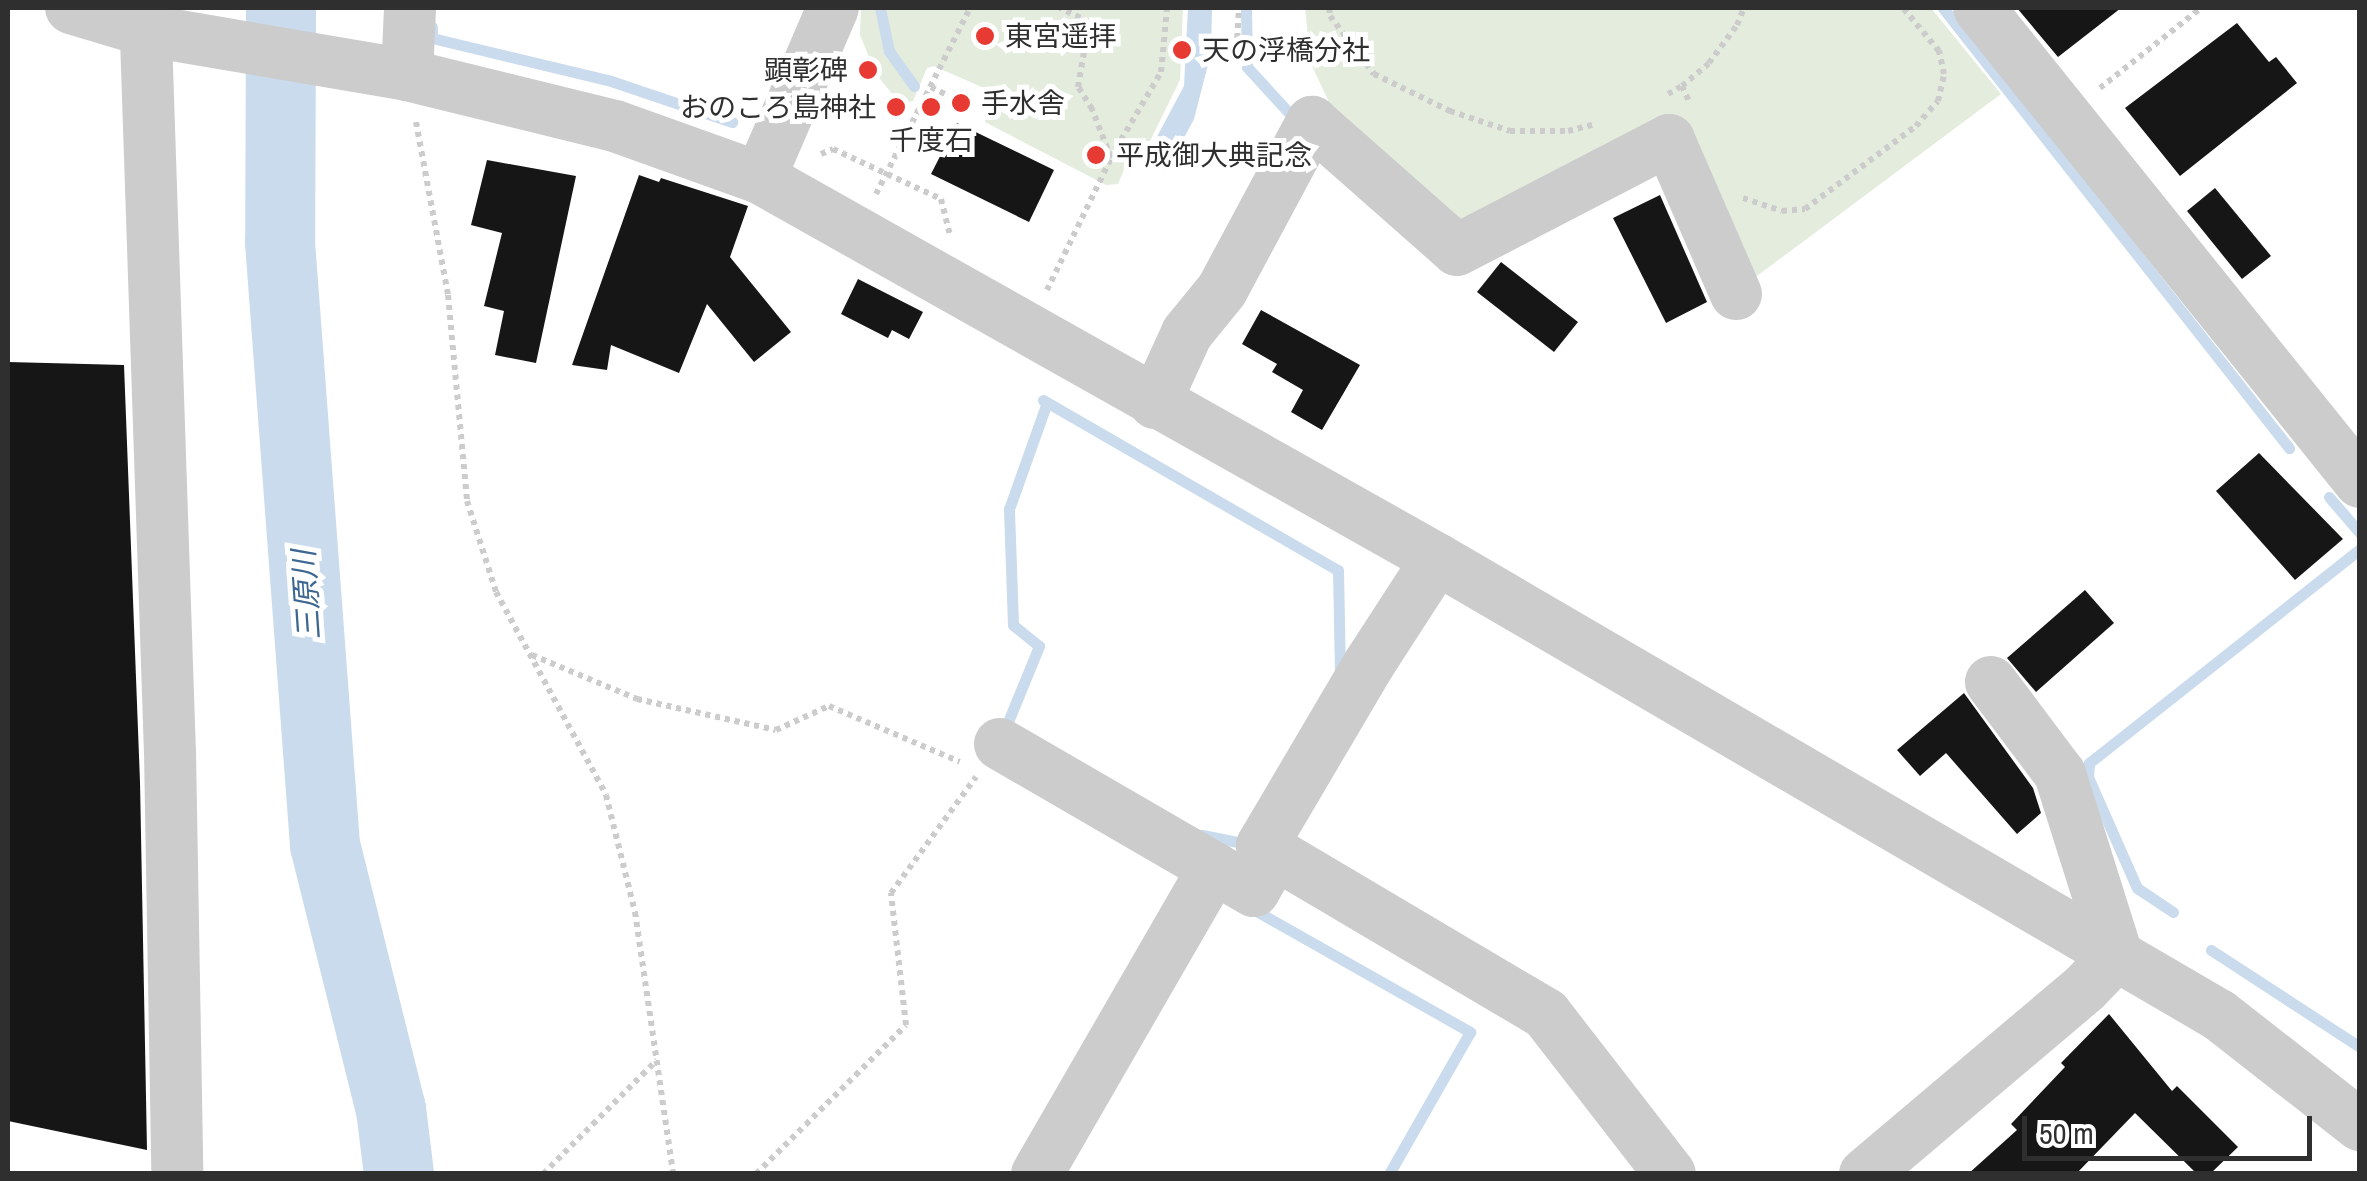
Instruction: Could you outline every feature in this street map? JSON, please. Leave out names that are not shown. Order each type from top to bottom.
[{"type":"street","points":[[71,8],[144,18],[200,38],[394,72],[615,126],[760,178],[1437,559],[2220,1015],[2360,1126]]},
{"type":"street","points":[[394,72],[410,8]]},
{"type":"street","points":[[760,178],[833,8]]},
{"type":"street","points":[[1979,8],[2360,482]]},
{"type":"street","points":[[144,18],[170,752],[176,1174]]},
{"type":"street","points":[[1155,403],[1188,333],[1222,290],[1312,122],[1457,250],[1669,140],[1736,294]]},
{"type":"street","points":[[1437,559],[1368,664],[1262,846],[1546,1014],[1670,1174]]},
{"type":"street","points":[[1991,682],[2060,774],[2105,907],[2117,956]]},
{"type":"street","points":[[1000,744],[1254,891],[1275,854]]},
{"type":"street","points":[[1037,1174],[1214,868]]},
{"type":"street","points":[[1864,1174],[2084,989],[2117,956]]},
{"type":"path","points":[[856,234],[970,8]]},
{"type":"path","points":[[1060,8],[1088,22],[1078,87],[1099,124],[1111,158]]},
{"type":"path","points":[[1024,330],[1060,268],[1111,158],[1161,72],[1167,8]]},
{"type":"path","points":[[1236,58],[1239,8]]},
{"type":"path","points":[[1682,86],[1709,63],[1737,26],[1744,8]]},
{"type":"path","points":[[2066,115],[2201,8]]},
{"type":"path","points":[[394,72],[448,295],[467,501],[496,592],[606,795],[635,912],[673,1174]]},
{"type":"path","points":[[930,87],[947,95]]},
{"type":"path","points":[[760,178],[834,149],[941,199],[951,238]]},
{"type":"path","points":[[530,654],[637,700],[776,730],[829,706],[980,771],[890,893],[906,1025],[756,1174]]},
{"type":"path","points":[[543,1174],[657,1060]]},
{"type":"green space","points":[[861,8],[1183,8],[1180,80],[1143,155],[1130,156],[1118,184],[1106,185],[985,122],[986,89],[934,66],[927,68],[913,101],[905,103],[893,95],[876,74],[860,35]]},
{"type":"green space","points":[[1305,8],[1931,8],[2001,94],[1749,282],[1677,116],[1464,231],[1337,119],[1311,64]]},
{"type":"water","points":[[1188,8],[1212,8],[1211,53],[1194,119],[1166,172],[1144,161],[1184,86]]},
{"type":"building","points":[[2017,8],[2121,8],[2058,57]]},
{"type":"building","points":[[2237,23],[2269,62],[2276,57],[2297,83],[2180,176],[2125,108]]},
{"type":"building","points":[[957,123],[1054,170],[1029,222],[931,174]]},
{"type":"building","points":[[487,160],[576,176],[536,363],[495,355],[504,311],[484,306],[502,233],[471,225]]},
{"type":"building","points":[[639,175],[659,182],[661,178],[748,206],[730,257],[791,332],[754,362],[707,304],[679,373],[611,345],[607,370],[572,365]]},
{"type":"building","points":[[2215,188],[2271,256],[2242,279],[2187,211]]},
{"type":"building","points":[[1660,195],[1707,302],[1666,323],[1613,218]]},
{"type":"building","points":[[1501,262],[1578,322],[1554,352],[1477,292]]},
{"type":"building","points":[[858,279],[923,312],[909,339],[892,330],[888,338],[841,314]]},
{"type":"building","points":[[1261,310],[1360,365],[1322,430],[1291,412],[1303,390],[1272,372],[1277,364],[1242,344]]},
{"type":"building","points":[[8,362],[124,365],[140,782],[147,1150],[8,1121]]},
{"type":"building","points":[[2259,453],[2343,539],[2295,580],[2216,491]]},
{"type":"building","points":[[2085,590],[2114,623],[2036,692],[2007,658]]},
{"type":"building","points":[[1964,693],[2033,788],[2041,813],[2017,834],[1946,753],[1920,776],[1897,750]]},
{"type":"building","points":[[2109,1014],[2172,1091],[2177,1086],[2238,1147],[2210,1174],[2197,1174],[2135,1113],[2076,1174],[1968,1174],[2017,1130],[2011,1124],[2065,1067],[2061,1063]]},
{"type":"waterway","name":"三原川","points":[[281,8],[280,242],[325,845],[391,1109],[399,1174]]},
{"type":"waterway","points":[[880,8],[889,51],[914,86]]},
{"type":"waterway","points":[[1246,8],[1247,67],[1291,115]]},
{"type":"waterway","points":[[1943,8],[2289,448]]},
{"type":"waterway","points":[[432,27],[432,38],[611,81],[732,122]]},
{"type":"waterway","points":[[1043,400],[1338,570],[1340,676]]},
{"type":"waterway","points":[[1009,732],[1005,729],[1039,646],[1013,625],[1009,509],[1046,405]]},
{"type":"waterway","points":[[2329,497],[2360,533]]},
{"type":"waterway","points":[[2173,912],[2137,888],[2088,777],[2089,763],[2360,549]]},
{"type":"waterway","points":[[1202,835],[1248,844]]},
{"type":"waterway","points":[[1251,908],[1470,1032],[1389,1174]]},
{"type":"waterway","points":[[2211,950],[2360,1047]]},
{"type":"place","name":"東宮遥拝","points":[[985,36]]},
{"type":"place","name":"天の浮橋分社","points":[[1182,50]]},
{"type":"place","name":"顕彰碑","points":[[868,70]]},
{"type":"place","name":"手水舎","points":[[961,103]]},
{"type":"place","name":"おのころ島神社","points":[[896,107]]},
{"type":"place","name":"千度石","points":[[931,107]]},
{"type":"place","name":"平成御大典記念","points":[[1096,155]]}]
